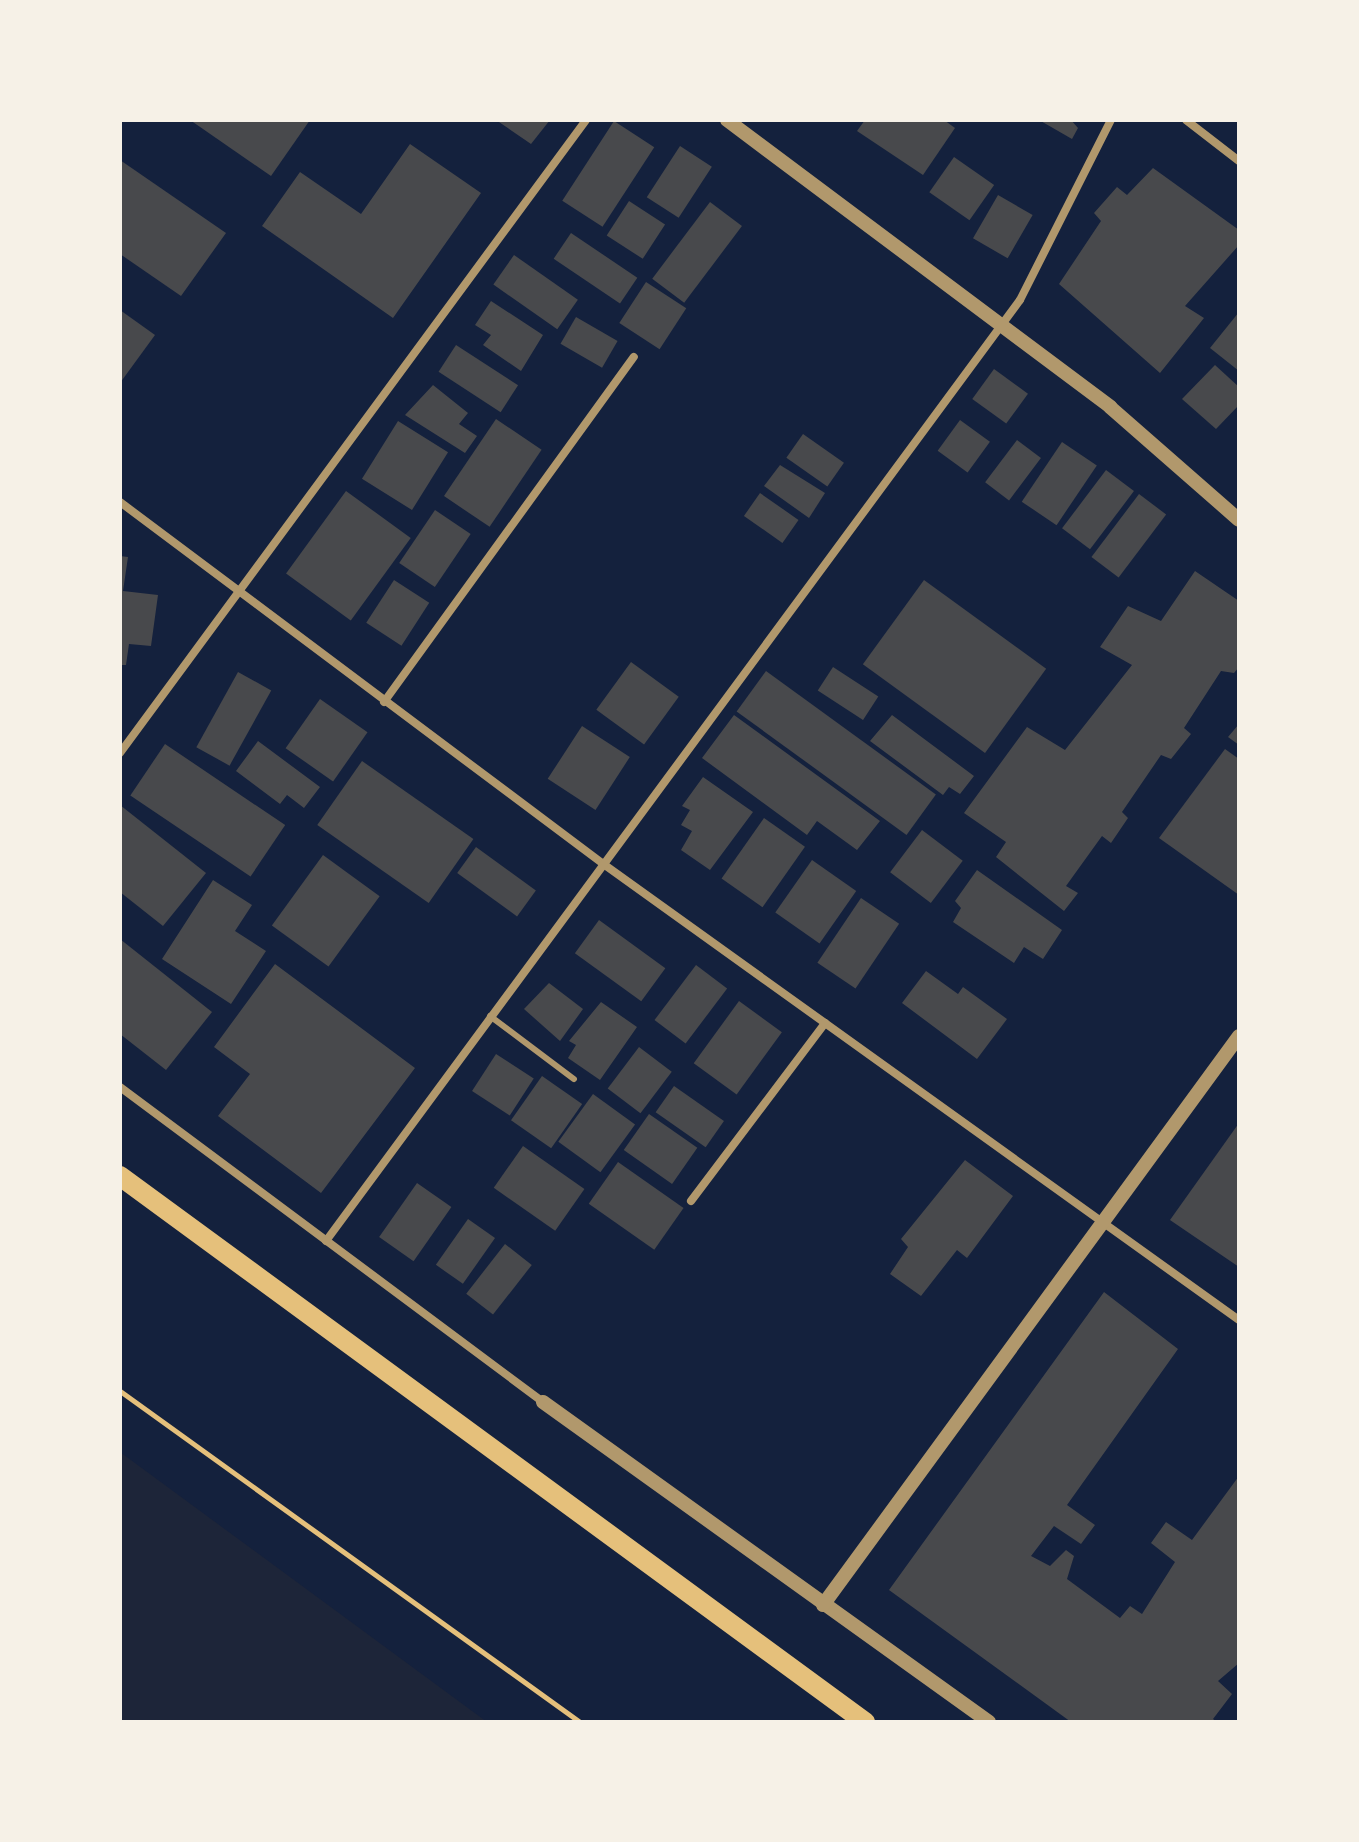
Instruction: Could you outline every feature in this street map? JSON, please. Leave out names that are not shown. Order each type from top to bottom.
[{"type":"main road","points":[[120,1176],[865,1722]]},
{"type":"street","points":[[120,753],[586,120]]},
{"type":"street","points":[[727,120],[1110,407],[1239,520]]},
{"type":"street","points":[[326,1241],[998,323],[1020,300],[1111,120]]},
{"type":"street","points":[[1186,120],[1239,161]]},
{"type":"street","points":[[384,702],[634,357]]},
{"type":"street","points":[[120,502],[602,863],[1105,1220],[1239,1320]]},
{"type":"street","points":[[691,1201],[825,1023]]},
{"type":"street","points":[[823,1605],[1239,1036]]},
{"type":"street","points":[[120,1087],[543,1402],[989,1722]]},
{"type":"lane","points":[[490,1016],[574,1079]]},
{"type":"path","points":[[120,1391],[580,1722]]},
{"type":"shaded area","points":[[120,1452],[487,1722],[120,1722]]},
{"type":"building","points":[[190,120],[310,120],[271,176]]},
{"type":"building","points":[[496,120],[550,120],[531,144]]},
{"type":"building","points":[[865,120],[944,120],[955,128],[923,175],[857,131]]},
{"type":"building","points":[[1039,120],[1071,120],[1078,128],[1072,139]]},
{"type":"building","points":[[614,121],[654,147],[603,227],[562,201]]},
{"type":"building","points":[[410,144],[481,193],[393,318],[262,226],[300,172],[361,214]]},
{"type":"building","points":[[680,146],[712,167],[679,218],[647,197]]},
{"type":"building","points":[[954,157],[994,185],[969,220],[929,192]]},
{"type":"building","points":[[120,160],[226,233],[181,296],[120,254]]},
{"type":"building","points":[[1153,168],[1239,230],[1239,245],[1185,306],[1204,318],[1160,373],[1059,284],[1101,221],[1094,213],[1117,187],[1127,195]]},
{"type":"building","points":[[998,195],[1033,215],[1008,258],[973,238]]},
{"type":"building","points":[[629,201],[665,224],[643,259],[607,235]]},
{"type":"building","points":[[710,202],[742,226],[684,303],[652,279]]},
{"type":"building","points":[[571,233],[637,278],[620,303],[554,259]]},
{"type":"building","points":[[514,255],[578,300],[557,329],[493,284]]},
{"type":"building","points":[[646,282],[686,308],[660,349],[619,323]]},
{"type":"building","points":[[491,301],[543,335],[521,371],[483,345],[491,335],[475,325]]},
{"type":"building","points":[[120,310],[155,335],[120,383]]},
{"type":"building","points":[[1239,312],[1239,371],[1210,348]]},
{"type":"building","points":[[576,317],[618,341],[602,368],[560,344]]},
{"type":"building","points":[[456,345],[518,385],[501,412],[439,372]]},
{"type":"building","points":[[1215,365],[1239,387],[1239,405],[1216,429],[1182,399]]},
{"type":"building","points":[[994,369],[1028,394],[1006,424],[972,399]]},
{"type":"building","points":[[433,385],[468,413],[459,424],[477,436],[465,453],[405,415]]},
{"type":"building","points":[[496,419],[542,450],[490,527],[444,496]]},
{"type":"building","points":[[960,420],[990,442],[968,472],[938,451]]},
{"type":"building","points":[[398,421],[448,452],[412,510],[362,479]]},
{"type":"building","points":[[803,434],[844,463],[827,486],[786,458]]},
{"type":"building","points":[[1017,440],[1041,458],[1009,500],[985,482]]},
{"type":"building","points":[[1062,442],[1097,465],[1057,525],[1022,502]]},
{"type":"building","points":[[780,465],[825,493],[809,518],[764,486]]},
{"type":"building","points":[[1106,470],[1134,491],[1090,549],[1062,528]]},
{"type":"building","points":[[346,491],[411,538],[351,621],[286,574]]},
{"type":"building","points":[[760,493],[799,520],[782,543],[744,516]]},
{"type":"building","points":[[1139,494],[1166,514],[1119,578],[1091,557]]},
{"type":"building","points":[[435,510],[471,534],[435,587],[399,563]]},
{"type":"building","points":[[120,556],[128,557],[123,591],[158,595],[151,646],[129,644],[126,665],[120,665]]},
{"type":"building","points":[[1195,571],[1239,601],[1239,667],[1234,673],[1221,671],[1184,728],[1191,734],[1171,759],[1161,755],[1122,812],[1128,818],[1111,843],[1102,836],[1066,886],[1078,893],[1064,911],[996,857],[1006,842],[964,813],[1027,727],[1065,750],[1132,665],[1100,647],[1128,606],[1161,621]]},
{"type":"building","points":[[394,580],[429,603],[401,646],[366,623]]},
{"type":"building","points":[[924,580],[1046,669],[985,753],[863,664]]},
{"type":"building","points":[[631,662],[679,697],[644,744],[596,710]]},
{"type":"building","points":[[833,667],[878,696],[863,720],[818,690]]},
{"type":"building","points":[[766,671],[936,794],[907,835],[737,711]]},
{"type":"building","points":[[238,672],[271,690],[230,766],[196,747]]},
{"type":"building","points":[[320,699],[368,732],[333,781],[286,748]]},
{"type":"building","points":[[734,715],[880,821],[857,850],[817,821],[807,835],[702,758]]},
{"type":"building","points":[[892,715],[974,776],[960,794],[949,787],[943,795],[870,741]]},
{"type":"building","points":[[1239,724],[1239,745],[1228,737]]},
{"type":"building","points":[[582,726],[630,757],[595,810],[548,779]]},
{"type":"building","points":[[258,741],[320,787],[304,808],[287,795],[280,804],[236,771]]},
{"type":"building","points":[[165,744],[285,825],[251,876],[130,795]]},
{"type":"building","points":[[1225,749],[1239,759],[1239,895],[1159,838]]},
{"type":"building","points":[[362,761],[473,839],[429,903],[317,825]]},
{"type":"building","points":[[703,777],[753,812],[710,870],[681,850],[692,831],[681,825],[690,810],[682,806]]},
{"type":"building","points":[[120,805],[206,873],[163,926],[120,892]]},
{"type":"building","points":[[764,818],[805,847],[763,907],[722,879]]},
{"type":"building","points":[[922,830],[963,861],[931,903],[890,872]]},
{"type":"building","points":[[476,847],[536,890],[517,916],[457,873]]},
{"type":"building","points":[[323,855],[380,896],[328,967],[272,925]]},
{"type":"building","points":[[812,860],[856,891],[820,943],[775,912]]},
{"type":"building","points":[[977,870],[1062,930],[1043,959],[1024,947],[1014,963],[953,922],[961,908],[955,901]]},
{"type":"building","points":[[213,880],[252,905],[235,931],[266,951],[231,1004],[162,959]]},
{"type":"building","points":[[861,898],[899,924],[856,988],[817,963]]},
{"type":"building","points":[[599,920],[665,968],[641,1001],[575,953]]},
{"type":"building","points":[[120,939],[212,1012],[166,1070],[120,1034]]},
{"type":"building","points":[[275,964],[415,1068],[321,1193],[218,1116],[250,1074],[214,1047]]},
{"type":"building","points":[[696,965],[727,988],[686,1044],[654,1020]]},
{"type":"building","points":[[926,971],[958,994],[963,987],[1007,1019],[977,1059],[902,1003]]},
{"type":"building","points":[[549,983],[583,1009],[560,1041],[524,1009]]},
{"type":"building","points":[[739,1001],[782,1032],[737,1094],[694,1063]]},
{"type":"building","points":[[601,1002],[637,1027],[600,1080],[568,1058],[576,1045],[569,1041]]},
{"type":"building","points":[[639,1047],[672,1072],[640,1113],[608,1089]]},
{"type":"building","points":[[496,1054],[534,1079],[510,1115],[472,1091]]},
{"type":"building","points":[[542,1076],[582,1104],[551,1148],[511,1120]]},
{"type":"building","points":[[674,1086],[724,1121],[706,1147],[656,1112]]},
{"type":"building","points":[[593,1094],[635,1125],[600,1172],[558,1142]]},
{"type":"building","points":[[649,1114],[697,1148],[672,1184],[624,1150]]},
{"type":"building","points":[[1239,1123],[1239,1267],[1170,1220]]},
{"type":"building","points":[[523,1146],[584,1189],[555,1231],[494,1188]]},
{"type":"building","points":[[965,1160],[1013,1196],[967,1258],[957,1250],[921,1296],[890,1274],[908,1247],[901,1239]]},
{"type":"building","points":[[618,1162],[684,1208],[654,1250],[589,1204]]},
{"type":"building","points":[[417,1183],[451,1207],[414,1261],[379,1237]]},
{"type":"building","points":[[468,1219],[495,1238],[463,1284],[436,1265]]},
{"type":"building","points":[[505,1244],[532,1265],[493,1315],[466,1294]]},
{"type":"building","points":[[1104,1292],[1178,1349],[1067,1505],[1095,1525],[1081,1544],[1054,1526],[1031,1556],[1050,1566],[1066,1550],[1074,1556],[1067,1579],[1120,1618],[1130,1606],[1142,1614],[1175,1562],[1151,1543],[1166,1522],[1192,1540],[1239,1476],[1239,1663],[1218,1681],[1232,1694],[1213,1719],[1217,1722],[1071,1722],[889,1590]]}]
